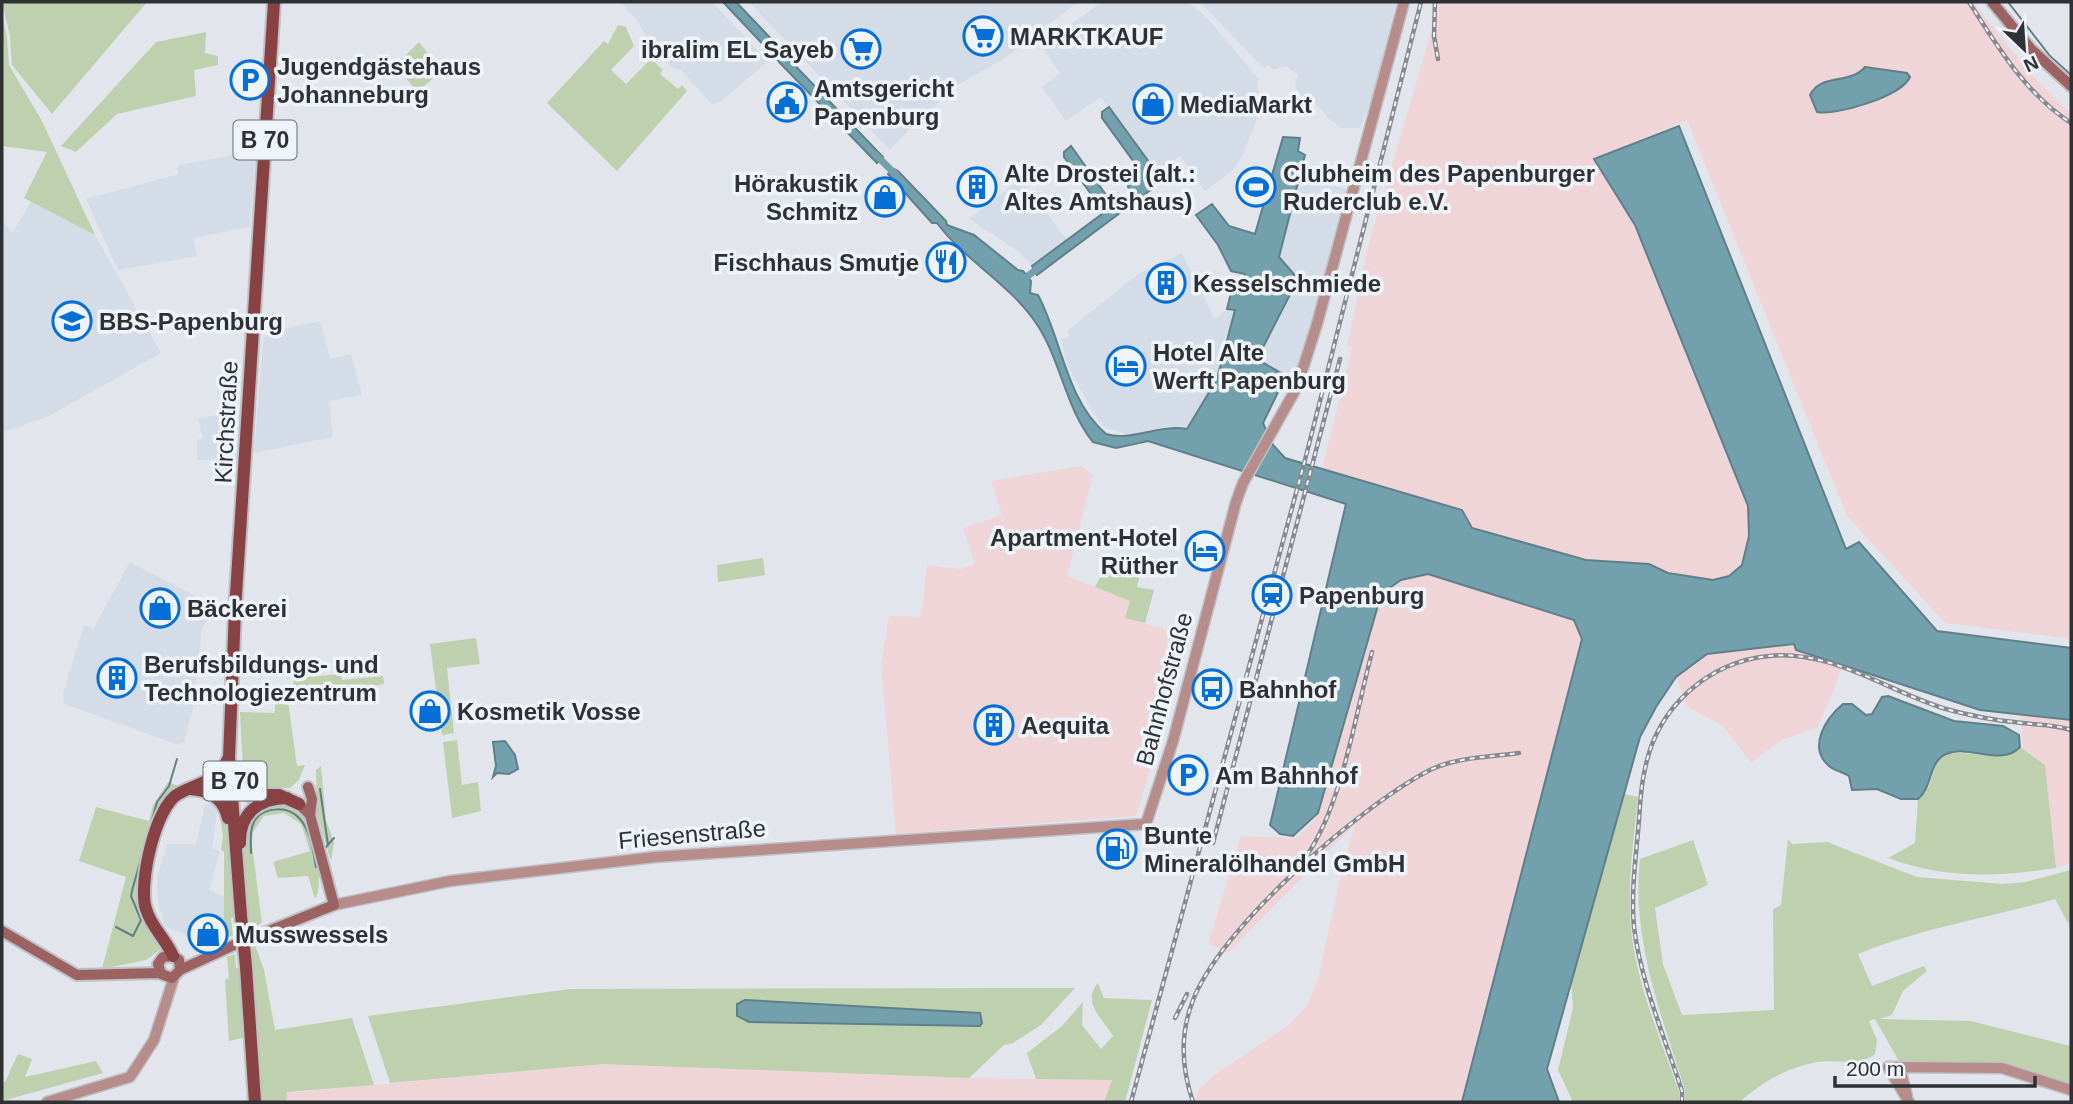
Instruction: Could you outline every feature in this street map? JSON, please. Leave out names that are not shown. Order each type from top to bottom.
[{"type":"main road","name":"Kirchstraße","points":[[233,836],[229,758],[234,617],[274,2]]},
{"type":"main road","points":[[1992,2],[2031,49],[2071,86]]},
{"type":"main road","name":"Kirchstraße","points":[[231,720],[236,782],[233,836]]},
{"type":"main road","points":[[169,966],[160,935],[145,908],[146,869],[168,803],[216,777],[229,758]]},
{"type":"main road","points":[[236,782],[249,795],[293,801],[310,815]]},
{"type":"main road","points":[[308,787],[312,799],[310,815],[324,869],[330,907]]},
{"type":"main road","points":[[190,789],[201,790],[219,799],[233,836]]},
{"type":"main road","points":[[236,856],[240,849],[244,818],[262,803],[293,801]]},
{"type":"main road","name":"B 70","points":[[233,836],[246,967],[255,1102]]},
{"type":"main road","name":"Friesenstraße","points":[[251,938],[330,907]]},
{"type":"main road","points":[[2,931],[77,975],[104,976],[169,966],[234,945]]},
{"type":"street","name":"Bahnhofstraße","points":[[1146,824],[1173,741],[1243,483],[1297,387],[1317,324],[1404,2]]},
{"type":"street","name":"Friesenstraße","points":[[330,907],[450,881],[655,857],[1146,824]]},
{"type":"street","points":[[47,1102],[106,1086],[139,1065],[154,1040],[166,1003],[169,966]]},
{"type":"street","points":[[1909,1101],[1888,1067],[2002,1068],[2071,1090]]},
{"type":"street","points":[[1900,1068],[1909,1101]]},
{"type":"shaded area","points":[[621,2],[712,2],[768,61],[722,101],[712,104],[681,70],[672,68],[656,53],[637,20]]},
{"type":"shaded area","points":[[749,2],[1078,2],[1008,56],[946,92],[947,96],[919,119],[890,150]]},
{"type":"shaded area","points":[[1102,2],[1188,2],[1207,18],[1259,79],[1257,88],[1264,100],[1241,159],[1232,171],[1205,191],[1180,156],[1157,172],[1101,97],[1066,121],[1042,87],[1060,73],[1041,46]]},
{"type":"shaded area","points":[[1200,2],[1396,2],[1374,93],[1360,128],[1341,128],[1329,119],[1319,107],[1299,93],[1295,87],[1298,75],[1286,66],[1274,70],[1268,65],[1264,69]]},
{"type":"shaded area","points":[[1440,2],[1973,2],[2031,74],[2071,114],[2071,639],[1945,623],[1847,516],[1687,120],[1593,159],[1634,225],[1747,506],[1750,517],[1748,537],[1740,565],[1728,575],[1714,580],[1669,572],[1648,563],[1586,560],[1473,527],[1463,510],[1322,469],[1352,347],[1347,346],[1368,246]]},
{"type":"shaded area","points":[[256,151],[250,227],[193,238],[197,256],[118,270],[86,199],[178,174],[178,165]]},
{"type":"shaded area","points":[[1300,175],[1348,190],[1295,381],[1257,360],[1298,279],[1279,257]]},
{"type":"shaded area","points":[[1021,179],[1067,240],[1032,266],[1015,249],[969,219]]},
{"type":"shaded area","name":"BBS-Papenburg","points":[[31,201],[95,235],[161,353],[49,416],[2,433],[2,221],[13,233]]},
{"type":"shaded area","points":[[1182,253],[1214,318],[1227,310],[1235,310],[1217,379],[1187,430],[1167,426],[1125,437],[1124,433],[1104,427],[1093,412],[1068,367],[1061,339],[1069,337],[1068,330],[1138,274]]},
{"type":"shaded area","points":[[320,321],[330,359],[351,354],[362,395],[329,401],[333,437],[254,453],[263,338],[279,330]]},
{"type":"shaded area","points":[[222,413],[239,413],[236,461],[197,460],[197,439],[203,439],[198,419]]},
{"type":"shaded area","points":[[1081,466],[1093,475],[1067,576],[1130,601],[1125,618],[1191,636],[1136,816],[896,834],[881,666],[889,616],[921,617],[927,565],[961,569],[975,564],[963,528],[1002,515],[991,481]]},
{"type":"shaded area","points":[[130,562],[226,612],[206,622],[202,629],[193,708],[184,742],[179,745],[64,704],[63,694],[84,625],[93,629]]},
{"type":"shaded area","points":[[1428,574],[1574,620],[1582,639],[1462,1102],[1198,1102],[1196,1098],[1199,1089],[1216,1074],[1289,1025],[1307,1006],[1318,979],[1343,865],[1356,823],[1228,953],[1208,944],[1241,836],[1296,838],[1316,818],[1379,602],[1388,589],[1401,580]]},
{"type":"shaded area","points":[[1795,644],[1796,650],[1843,664],[1836,684],[1818,727],[1780,741],[1751,763],[1723,726],[1687,707],[1676,677],[1707,654]]},
{"type":"shaded area","points":[[2020,714],[2071,720],[2071,863],[2056,868],[2045,766],[2023,749]]},
{"type":"shaded area","points":[[205,804],[213,804],[217,812],[212,848],[220,851],[209,890],[225,897],[224,938],[211,946],[165,926],[158,903],[157,878],[167,844],[196,844]]},
{"type":"shaded area","points":[[603,1064],[969,1078],[1113,1080],[1104,1102],[286,1102],[286,1093]]},
{"type":"green space","points":[[2,2],[147,2],[52,114],[12,65],[10,36]]},
{"type":"green space","points":[[2,16],[9,65],[42,121],[95,235],[24,198],[47,152],[2,146]]},
{"type":"green space","points":[[618,25],[626,27],[634,46],[611,70],[626,84],[651,59],[663,70],[660,74],[678,89],[682,85],[687,91],[617,171],[547,103],[604,41],[608,44]]},
{"type":"green space","points":[[206,32],[205,53],[218,56],[218,65],[194,70],[196,96],[117,114],[76,152],[61,146],[156,42]]},
{"type":"green space","points":[[419,42],[442,71],[417,92],[396,65]]},
{"type":"green space","points":[[763,558],[765,575],[718,582],[717,565]]},
{"type":"green space","points":[[1110,558],[1141,570],[1137,587],[1154,590],[1145,623],[1125,618],[1130,601],[1095,587]]},
{"type":"green space","points":[[476,638],[480,664],[447,668],[454,733],[442,735],[430,644]]},
{"type":"green space","points":[[304,671],[306,677],[341,674],[342,680],[383,676],[384,684],[288,701],[297,766],[305,765],[299,780],[290,788],[257,785],[243,770],[240,712],[275,713],[275,689],[293,686],[294,673]]},
{"type":"green space","points":[[457,740],[462,785],[478,782],[481,811],[452,818],[443,742]]},
{"type":"green space","points":[[2020,747],[2045,765],[2056,868],[1992,874],[1950,873],[1888,858],[1915,843],[1918,799],[1929,786],[1938,758],[1959,753],[2002,755],[2012,753]]},
{"type":"green space","points":[[321,766],[326,820],[334,842],[331,861],[317,814],[316,770]]},
{"type":"green space","points":[[207,775],[174,793],[142,874],[161,949],[146,960],[102,969],[126,877],[79,861],[96,807],[149,821],[153,805],[168,782],[178,786]]},
{"type":"green space","points":[[1624,794],[1638,797],[1630,894],[1633,947],[1650,1010],[1679,1092],[1679,1102],[1573,1102],[1558,1070],[1573,1008],[1571,980]]},
{"type":"green space","points":[[279,803],[298,810],[307,822],[317,856],[318,892],[315,899],[308,876],[278,878],[273,862],[310,851],[301,824],[284,813],[264,816],[253,832],[252,845],[262,923],[250,930],[242,867],[245,834],[249,820],[258,810]]},
{"type":"green space","points":[[219,809],[225,818],[236,916],[231,918],[233,936],[224,938],[224,852],[221,850],[223,836]]},
{"type":"green space","points":[[1788,839],[1792,844],[1827,842],[1917,877],[2003,884],[2025,882],[2071,870],[2071,921],[2068,923],[2055,899],[1931,930],[1858,954],[1872,986],[1924,966],[1927,971],[1903,991],[1892,1015],[1879,1019],[1971,1021],[2071,1046],[2071,1088],[2002,1066],[1900,1063],[1875,1019],[1869,1021],[1877,1040],[1875,1054],[1869,1058],[1824,1061],[1796,1068],[1756,1088],[1740,1102],[1685,1102],[1685,1090],[1658,1005],[1644,947],[1638,889],[1640,859],[1693,840],[1708,885],[1655,908],[1663,964],[1682,1015],[1774,1010],[1773,909],[1781,905]]},
{"type":"green space","points":[[255,945],[264,970],[275,1030],[352,1018],[374,1085],[287,1092],[286,1102],[261,1102],[252,966],[252,947]]},
{"type":"green space","points":[[235,954],[236,968],[241,968],[246,1037],[229,1041],[225,980],[229,978],[227,957]]},
{"type":"green space","points":[[1098,983],[1104,998],[1152,1000],[1125,1102],[1104,1102],[1112,1080],[1036,1079],[1027,1053],[1062,1026],[1083,1002],[1082,1025],[1101,1049],[1113,1036],[1093,1004],[1093,990]]},
{"type":"green space","points":[[1075,988],[1041,1025],[1013,1043],[1004,1045],[969,1078],[603,1064],[390,1083],[368,1016],[570,989]],"holes":[[[745,1000],[980,1013],[980,1026],[758,1022]]]},
{"type":"green space","points":[[18,1054],[32,1059],[25,1077],[96,1061],[103,1073],[2,1101],[2,1082],[5,1082]]},
{"type":"water","points":[[723,2],[736,2],[780,48],[773,55]]},
{"type":"water","points":[[782,52],[883,157],[877,163],[780,63],[776,58]]},
{"type":"water","points":[[1865,67],[1907,73],[1910,77],[1895,91],[1868,103],[1838,111],[1817,112],[1810,95],[1815,88],[1828,81],[1852,76]]},
{"type":"water","points":[[1109,107],[1149,162],[1148,173],[1154,180],[1152,189],[1037,275],[1032,266],[1102,214],[1103,205],[1099,205],[1064,157],[1064,152],[1071,146],[1109,199],[1120,201],[1132,192],[1128,187],[1129,177],[1137,172],[1139,163],[1134,162],[1102,118],[1102,112]]},
{"type":"water","points":[[1679,126],[1846,549],[1859,542],[1937,631],[2071,648],[2071,720],[1980,710],[1796,650],[1794,644],[1707,654],[1676,677],[1640,737],[1547,1069],[1559,1102],[1462,1102],[1582,639],[1574,620],[1428,574],[1401,580],[1388,589],[1379,602],[1318,813],[1293,836],[1280,834],[1270,825],[1346,504],[1148,441],[1116,448],[1093,442],[1076,415],[1046,340],[1027,311],[948,237],[937,223],[932,223],[888,174],[894,169],[898,171],[947,225],[974,235],[1018,270],[1023,271],[1031,281],[1030,293],[1038,295],[1046,312],[1073,387],[1082,404],[1106,434],[1125,436],[1165,429],[1187,429],[1217,379],[1235,310],[1227,309],[1233,285],[1242,286],[1245,274],[1231,271],[1218,245],[1196,215],[1212,204],[1229,226],[1255,234],[1283,137],[1300,138],[1298,151],[1305,155],[1279,257],[1298,279],[1257,359],[1286,376],[1263,423],[1273,445],[1285,458],[1462,510],[1472,528],[1586,560],[1649,564],[1668,573],[1713,580],[1729,576],[1742,565],[1749,536],[1748,506],[1635,225],[1594,159]]},
{"type":"water","points":[[1888,696],[1954,721],[2003,726],[2019,735],[2020,747],[2013,753],[2004,755],[1965,752],[1946,754],[1936,763],[1923,794],[1918,799],[1901,799],[1877,789],[1852,790],[1849,776],[1831,768],[1823,758],[1819,742],[1821,733],[1843,704],[1852,704],[1866,715],[1872,714],[1882,697]]},
{"type":"water","points":[[505,741],[515,755],[518,769],[509,774],[497,773],[493,777],[496,766],[493,742]]},
{"type":"water","points":[[745,1000],[980,1013],[982,1023],[980,1026],[749,1022],[737,1016],[737,1004]]},
{"type":"waterway","points":[[2008,2],[2050,56],[2071,75]]},
{"type":"waterway","points":[[876,155],[897,176]]},
{"type":"waterway","points":[[1020,282],[1041,266]]},
{"type":"waterway","points":[[116,927],[133,936],[141,920],[131,896],[133,887],[157,802],[169,786],[177,759]]},
{"type":"waterway","points":[[320,789],[328,845]]},
{"type":"waterway","points":[[251,853],[251,832],[255,820],[265,812],[284,810],[295,815],[304,824],[316,867]]},
{"type":"waterway","points":[[326,847],[334,838]]},
{"type":"railway","points":[[1131,1102],[1305,460],[1421,2]]},
{"type":"railway","points":[[1435,2],[1434,36],[1438,59]]},
{"type":"railway","points":[[1969,2],[2026,83],[2071,123]]},
{"type":"railway","points":[[1213,843],[1340,359]]},
{"type":"railway","points":[[1307,855],[1330,811],[1339,785],[1372,652]]},
{"type":"railway","points":[[1682,1102],[1682,1091],[1642,969],[1634,927],[1633,904],[1640,800],[1645,769],[1661,726],[1673,708],[1689,692],[1726,667],[1769,656],[1792,656],[1837,665],[1946,709],[1988,719],[2071,730]]},
{"type":"railway","points":[[1193,1102],[1184,1052],[1192,1003],[1207,973],[1230,940],[1260,906],[1331,840],[1401,787],[1430,770],[1451,762],[1519,753]]},
{"type":"railway","points":[[1175,1018],[1187,994]]},
{"type":"place","name":"MARKTKAUF","points":[[983,36]]},
{"type":"place","name":"ibralim EL Sayeb","points":[[861,49]]},
{"type":"place","name":"Jugendgästehaus Johanneburg","points":[[250,80]]},
{"type":"place","name":"Amtsgericht Papenburg","points":[[787,102]]},
{"type":"place","name":"MediaMarkt","points":[[1153,104]]},
{"type":"place","name":"Alte Drostei (alt.: Altes Amtshaus)","points":[[977,187]]},
{"type":"place","name":"Clubheim des Papenburger Ruderclub e.V.","points":[[1256,187]]},
{"type":"place","name":"Hörakustik Schmitz","points":[[885,197]]},
{"type":"place","name":"Fischhaus Smutje","points":[[946,262]]},
{"type":"place","name":"Kesselschmiede","points":[[1166,283]]},
{"type":"place","name":"BBS-Papenburg","points":[[72,321]]},
{"type":"place","name":"Hotel Alte Werft Papenburg","points":[[1126,366]]},
{"type":"place","name":"Apartment-Hotel Rüther","points":[[1205,551]]},
{"type":"place","name":"Papenburg","points":[[1272,595]]},
{"type":"place","name":"Bäckerei","points":[[160,608]]},
{"type":"place","name":"Berufsbildungs- und Technologiezentrum","points":[[117,678]]},
{"type":"place","name":"Bahnhof","points":[[1212,689]]},
{"type":"place","name":"Kosmetik Vosse","points":[[430,711]]},
{"type":"place","name":"Aequita","points":[[994,725]]},
{"type":"place","name":"Am Bahnhof","points":[[1188,775]]},
{"type":"place","name":"Bunte Mineralölhandel GmbH","points":[[1117,849]]},
{"type":"place","name":"Musswessels","points":[[208,934]]}]
